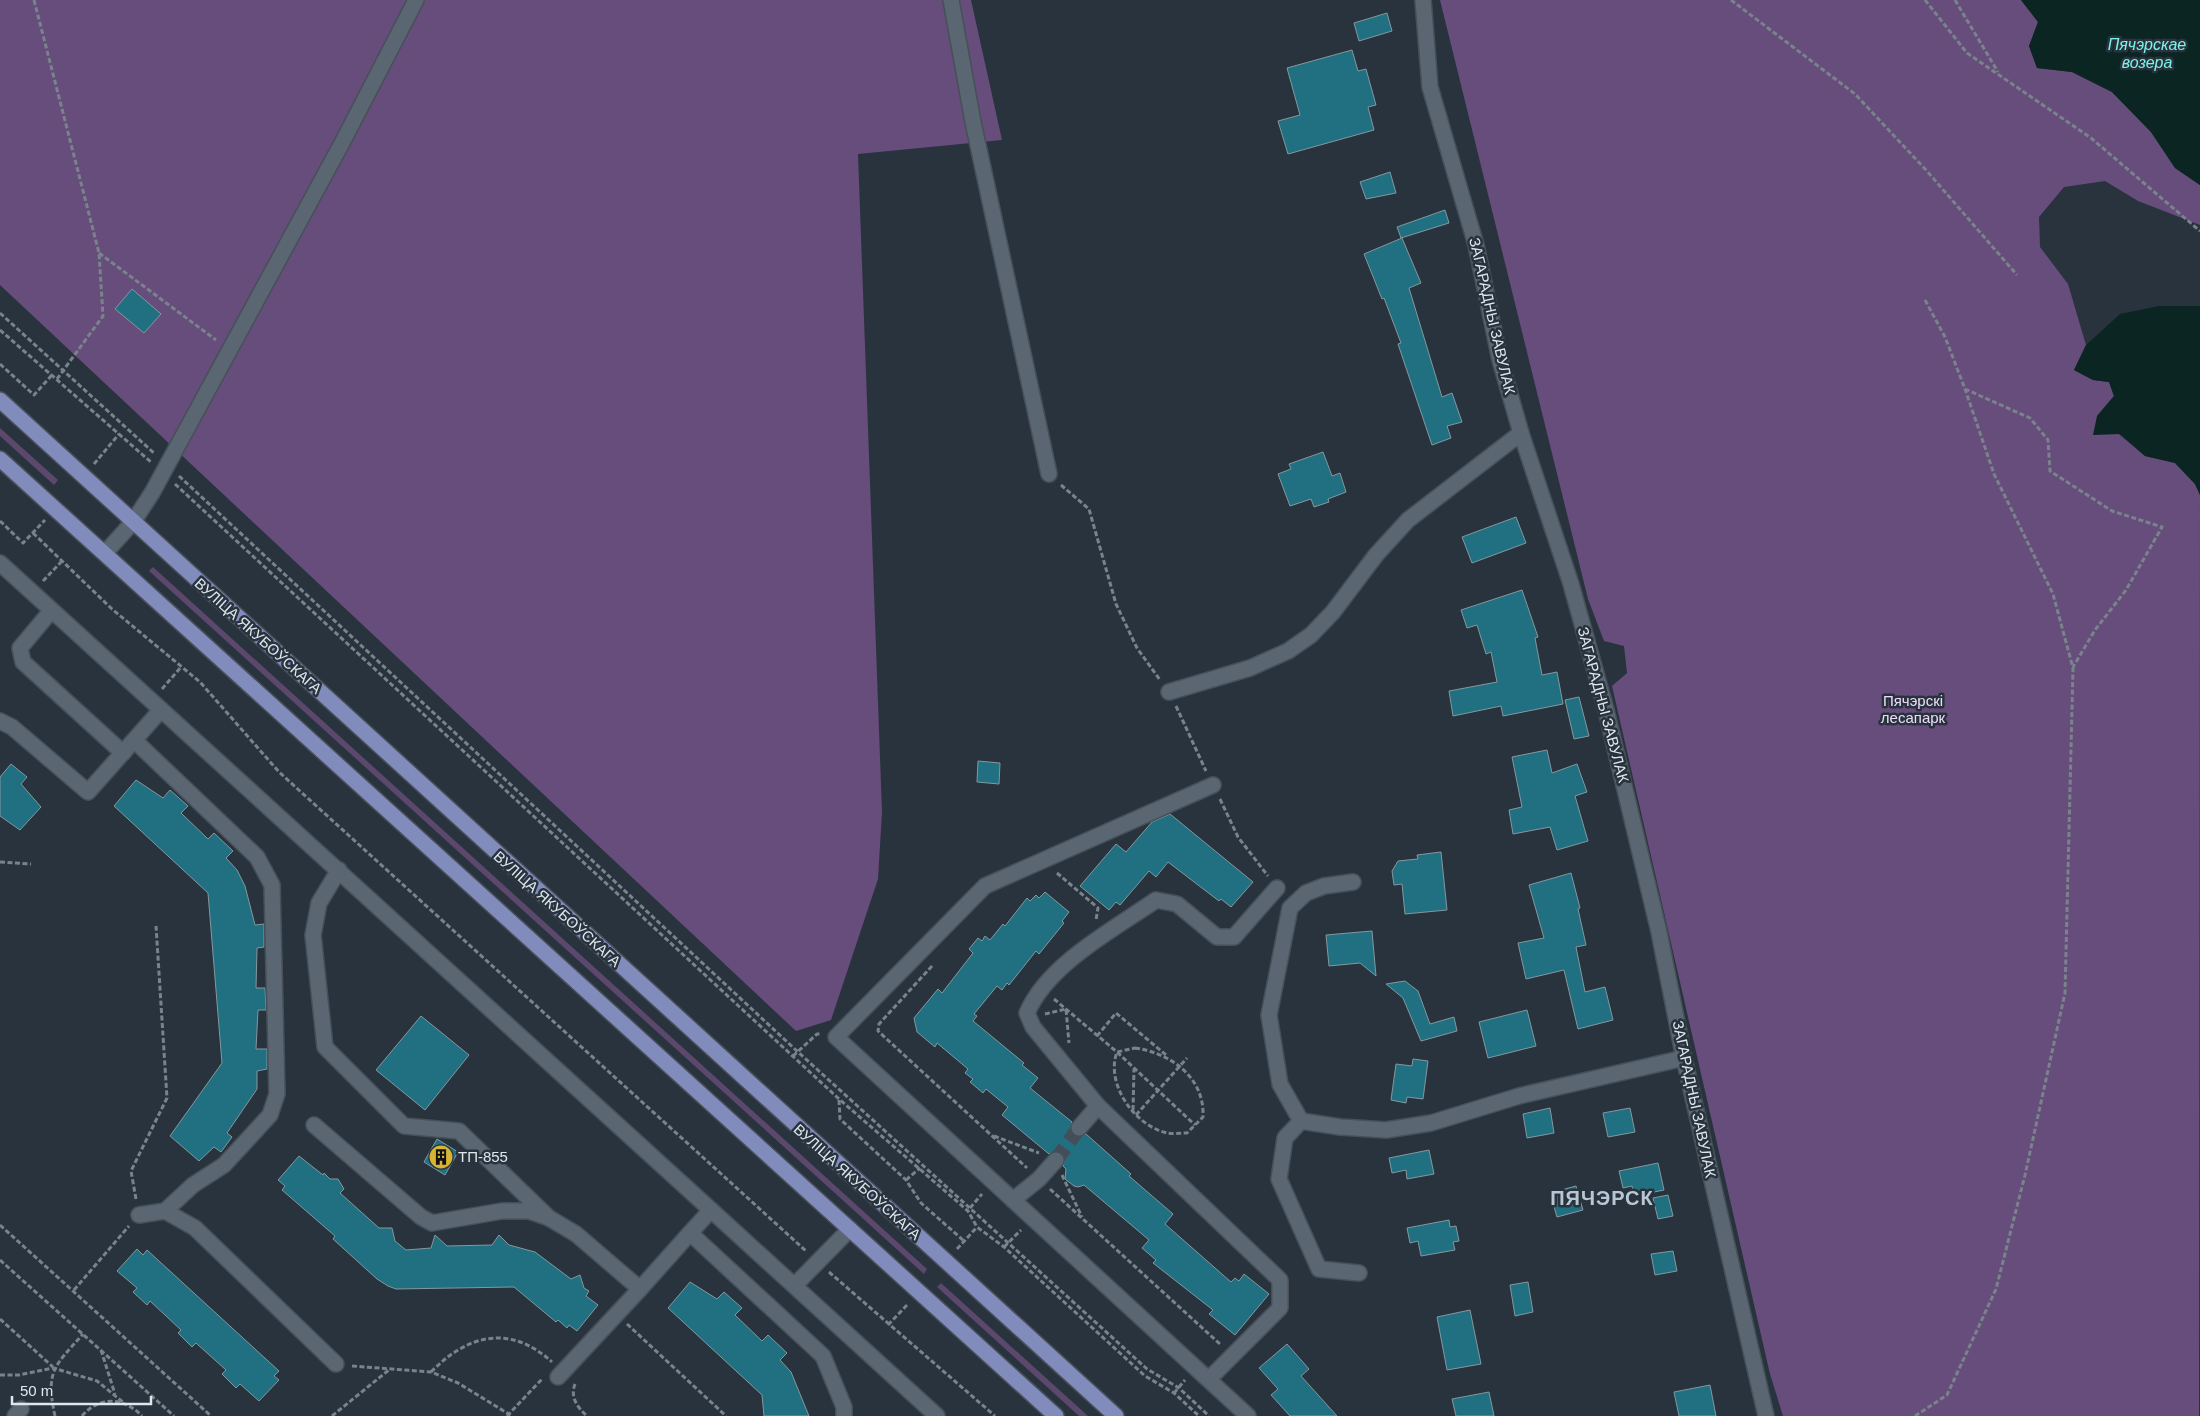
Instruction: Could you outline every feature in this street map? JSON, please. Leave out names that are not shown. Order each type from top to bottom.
[{"type":"main road","name":"ВУЛІЦА ЯКУБОЎСКАГА","points":[[0,400],[1116,1416]]},
{"type":"main road","points":[[0,458],[1056,1416]]},
{"type":"street","points":[[105,554],[133,522],[164,468],[342,143],[416,0]]},
{"type":"street","points":[[951,0],[972,122],[1049,474]]},
{"type":"street","name":"ЗАГАРАДНЫ ЗАВУЛАК","points":[[1423,0],[1430,87],[1476,245],[1500,360],[1521,434],[1571,584],[1606,710],[1659,932],[1684,1058],[1766,1416]]},
{"type":"street","points":[[1168,692],[1250,668],[1288,650],[1311,635],[1408,520],[1521,434]]},
{"type":"street","points":[[0,563],[155,707],[339,870],[937,1416]]},
{"type":"street","points":[[51,611],[20,648],[23,662],[123,753]]},
{"type":"street","points":[[0,722],[12,728],[88,792],[135,741],[155,707]]},
{"type":"street","points":[[135,741],[257,857],[272,885],[277,1094],[270,1115],[224,1165],[193,1185],[165,1211],[139,1215]]},
{"type":"street","points":[[1213,786],[984,886],[836,1037],[1248,1416]]},
{"type":"street","points":[[339,870],[319,903],[313,935],[326,1047],[404,1126],[459,1131],[550,1218],[576,1234],[640,1289]]},
{"type":"street","points":[[1301,1121],[1280,1084],[1268,1015],[1290,908],[1306,893],[1324,886],[1353,882]]},
{"type":"street","points":[[1209,1379],[1280,1308],[1280,1280],[1098,1106],[1033,1027],[1027,1013],[1034,996],[1073,958],[1156,900],[1177,904],[1217,937],[1234,936],[1277,888]]},
{"type":"street","points":[[1301,1121],[1340,1127],[1386,1130],[1431,1123],[1519,1096],[1684,1058]]},
{"type":"street","points":[[1079,1128],[1098,1106]]},
{"type":"street","points":[[1301,1121],[1285,1138],[1279,1179],[1318,1269],[1359,1273]]},
{"type":"street","points":[[314,1125],[421,1217],[432,1223],[502,1211],[529,1211],[550,1218]]},
{"type":"street","points":[[1013,1200],[1039,1179],[1056,1160]]},
{"type":"street","points":[[557,1371],[617,1314],[711,1210]]},
{"type":"street","points":[[165,1211],[195,1228],[336,1364]]},
{"type":"street","points":[[795,1285],[850,1229]]},
{"type":"street","points":[[690,1233],[823,1356],[844,1407],[844,1416]]},
{"type":"path","points":[[34,0],[99,252],[104,316],[57,379]]},
{"type":"path","points":[[1731,0],[1855,94],[1926,170],[2017,275]]},
{"type":"path","points":[[1925,0],[1967,53],[2091,138],[2200,230]]},
{"type":"path","points":[[1955,0],[1999,74]]},
{"type":"path","points":[[99,252],[211,338],[231,346]]},
{"type":"path","points":[[1915,1416],[1948,1395],[1996,1289],[2025,1175],[2065,994],[2073,668],[2053,594],[1994,474],[1965,389],[1946,342],[1925,300]]},
{"type":"path","points":[[0,313],[839,1099],[1008,1243],[1147,1369],[1179,1388],[1208,1416]]},
{"type":"path","points":[[0,330],[164,468],[969,1209],[977,1227],[1004,1247],[1145,1376],[1174,1393],[1199,1416]]},
{"type":"path","points":[[0,364],[34,395],[52,375]]},
{"type":"path","points":[[1965,389],[2030,418],[2048,440],[2050,470],[2112,511],[2162,527],[2126,590],[2095,630],[2073,668]]},
{"type":"path","points":[[1049,474],[1089,510],[1116,604],[1137,648],[1168,692],[1238,837],[1277,888]]},
{"type":"path","points":[[0,521],[23,543],[33,533],[112,609],[200,682],[279,772],[888,1326],[995,1416]]},
{"type":"path","points":[[33,592],[62,561]]},
{"type":"path","points":[[155,707],[181,667]]},
{"type":"path","points":[[0,862],[31,864]]},
{"type":"path","points":[[1051,868],[1098,908],[1096,920],[1090,926]]},
{"type":"path","points":[[74,1290],[139,1215],[131,1171],[167,1098],[156,926]]},
{"type":"path","points":[[937,960],[879,1024],[878,1031],[1232,1355]]},
{"type":"path","points":[[1042,989],[1117,1052],[1195,1125]]},
{"type":"path","points":[[1097,1036],[1116,1013],[1180,1067]]},
{"type":"path","points":[[793,1056],[817,1034],[836,1037]]},
{"type":"path","points":[[1135,1048],[1160,1053],[1188,1073],[1197,1089],[1204,1108],[1203,1117],[1187,1133],[1167,1133],[1157,1129],[1137,1115],[1125,1101],[1115,1077],[1113,1062],[1117,1052],[1135,1048]]},
{"type":"path","points":[[1123,1129],[1187,1058]]},
{"type":"path","points":[[1133,1111],[1134,1068]]},
{"type":"path","points":[[839,1099],[840,1119],[906,1180],[921,1203],[964,1241]]},
{"type":"path","points":[[991,1135],[1056,1160],[1082,1218]]},
{"type":"path","points":[[906,1180],[920,1168]]},
{"type":"path","points":[[969,1209],[992,1182]]},
{"type":"path","points":[[1004,1247],[1033,1219]]},
{"type":"path","points":[[0,1225],[211,1416]]},
{"type":"path","points":[[956,1250],[977,1227]]},
{"type":"path","points":[[0,1260],[174,1416]]},
{"type":"path","points":[[888,1326],[907,1305]]},
{"type":"path","points":[[617,1314],[726,1416]]},
{"type":"path","points":[[0,1319],[53,1368],[97,1382],[124,1403]]},
{"type":"path","points":[[0,1375],[19,1375],[53,1368],[83,1334]]},
{"type":"path","points":[[430,1372],[461,1348],[481,1339],[498,1338],[520,1341],[540,1351],[557,1371]]},
{"type":"path","points":[[100,1349],[115,1395]]},
{"type":"path","points":[[336,1364],[430,1372],[458,1383],[512,1416]]},
{"type":"path","points":[[53,1368],[52,1399],[55,1416]]},
{"type":"path","points":[[332,1416],[390,1369]]},
{"type":"path","points":[[576,1382],[573,1389],[574,1400],[587,1416]]},
{"type":"path","points":[[82,1416],[88,1409],[99,1403],[112,1400],[136,1409],[142,1416]]},
{"type":"shaded area","points":[[0,428],[58,480],[54,485],[0,436]]},
{"type":"shaded area","points":[[153,567],[927,1269],[924,1274],[149,571]]},
{"type":"shaded area","points":[[941,1283],[1088,1416],[1079,1416],[937,1287]]},
{"type":"green space","points":[[0,0],[971,0],[1002,140],[858,154],[882,812],[878,879],[831,1020],[796,1031],[0,285]]},
{"type":"green space","name":"Пячэрскі лесапарк","points":[[1440,0],[2021,0],[2038,22],[2029,46],[2037,68],[2072,72],[2112,92],[2151,132],[2175,168],[2200,185],[2200,225],[2138,201],[2105,181],[2064,187],[2039,217],[2040,247],[2068,284],[2086,345],[2074,370],[2093,380],[2109,382],[2114,396],[2097,416],[2145,456],[2175,463],[2195,484],[2200,495],[2199,1416],[1783,1416],[1770,1374],[1612,686],[1627,673],[1624,646],[1604,641],[1588,599]]},
{"type":"water","name":"Пячэрскае возера","points":[[2021,0],[2200,0],[2200,185],[2175,168],[2151,132],[2112,92],[2072,72],[2037,68],[2029,46],[2038,22]]},
{"type":"water","points":[[2159,306],[2200,306],[2200,495],[2195,484],[2175,463],[2145,456],[2120,434],[2093,435],[2097,416],[2114,396],[2109,382],[2093,380],[2074,370],[2086,345],[2120,314]]},
{"type":"building","points":[[1387,13],[1392,31],[1359,41],[1354,23]]},
{"type":"building","points":[[1352,50],[1358,71],[1366,69],[1376,105],[1368,107],[1374,130],[1288,154],[1278,121],[1300,115],[1287,68]]},
{"type":"building","points":[[1390,172],[1396,193],[1366,199],[1360,182]]},
{"type":"building","points":[[1445,210],[1449,223],[1401,238],[1397,227]]},
{"type":"building","points":[[1402,238],[1421,283],[1409,288],[1442,397],[1452,393],[1462,422],[1447,426],[1451,438],[1432,445],[1398,344],[1401,343],[1384,298],[1382,299],[1364,254]]},
{"type":"building","points":[[132,289],[161,314],[144,333],[115,309]]},
{"type":"building","points":[[1323,452],[1332,476],[1340,473],[1346,492],[1328,499],[1329,502],[1314,507],[1311,499],[1290,506],[1278,474],[1291,469],[1289,464]]},
{"type":"building","points":[[1516,517],[1526,543],[1472,563],[1462,537]]},
{"type":"building","points":[[1522,590],[1538,637],[1535,638],[1542,675],[1557,672],[1563,704],[1503,716],[1501,706],[1453,716],[1449,691],[1497,682],[1491,652],[1486,654],[1477,625],[1467,628],[1461,610]]},
{"type":"building","points":[[1579,697],[1589,736],[1574,739],[1565,700]]},
{"type":"building","points":[[1547,750],[1552,773],[1577,764],[1587,792],[1575,796],[1588,841],[1557,850],[1550,827],[1513,834],[1509,810],[1522,807],[1512,757]]},
{"type":"building","points":[[978,761],[1000,763],[999,784],[977,782]]},
{"type":"building","points":[[11,764],[27,777],[21,784],[41,807],[20,830],[0,816],[0,777]]},
{"type":"building","points":[[136,780],[163,798],[170,790],[188,806],[181,813],[208,839],[214,833],[233,851],[226,858],[237,870],[245,886],[255,925],[264,924],[264,947],[257,948],[256,988],[265,988],[266,1010],[258,1010],[256,1049],[267,1049],[267,1069],[257,1071],[257,1089],[227,1133],[232,1137],[221,1152],[214,1147],[199,1161],[170,1136],[222,1063],[208,893],[114,806]]},
{"type":"building","points":[[1170,814],[1253,882],[1231,907],[1221,899],[1219,901],[1168,862],[1156,877],[1149,871],[1120,905],[1116,902],[1109,910],[1080,886],[1116,844],[1126,852],[1152,822]]},
{"type":"building","points":[[1441,852],[1447,910],[1405,914],[1402,884],[1394,885],[1392,871],[1398,861],[1418,859],[1417,855]]},
{"type":"building","points":[[1571,873],[1580,908],[1578,909],[1586,945],[1576,947],[1585,992],[1605,987],[1613,1020],[1578,1029],[1564,970],[1526,979],[1518,943],[1544,938],[1529,885]]},
{"type":"building","points":[[1045,892],[1069,912],[1062,921],[1064,923],[1039,954],[1036,951],[1009,985],[1007,983],[1002,990],[997,986],[974,1014],[977,1016],[973,1021],[1024,1063],[1022,1065],[1038,1078],[1030,1088],[1072,1122],[1070,1131],[1073,1135],[1078,1137],[1086,1134],[1131,1174],[1129,1176],[1173,1214],[1165,1224],[1231,1282],[1235,1278],[1239,1281],[1244,1274],[1269,1294],[1235,1335],[1209,1314],[1213,1310],[1153,1263],[1156,1260],[1142,1248],[1149,1240],[1084,1185],[1074,1186],[1065,1179],[1066,1169],[1063,1166],[1065,1158],[1063,1153],[1057,1151],[1049,1154],[1002,1115],[1008,1107],[986,1089],[983,1093],[970,1082],[973,1079],[965,1073],[968,1069],[937,1043],[935,1047],[917,1032],[914,1018],[938,989],[942,993],[973,953],[969,949],[978,938],[982,941],[985,936],[990,940],[1003,924],[1005,926],[1027,898],[1030,901],[1036,895],[1039,898]]},
{"type":"building","points":[[1372,931],[1376,976],[1360,963],[1329,966],[1326,935]]},
{"type":"building","points":[[1405,981],[1418,991],[1430,1024],[1454,1017],[1457,1031],[1421,1041],[1403,998],[1386,984]]},
{"type":"building","points":[[1527,1010],[1536,1046],[1488,1058],[1479,1022]]},
{"type":"building","points":[[421,1016],[469,1055],[425,1110],[376,1070]]},
{"type":"building","points":[[1413,1059],[1428,1061],[1423,1099],[1407,1097],[1406,1103],[1391,1100],[1396,1064],[1412,1066]]},
{"type":"building","points":[[1550,1108],[1554,1133],[1527,1138],[1523,1114]]},
{"type":"building","points":[[1630,1108],[1635,1132],[1608,1137],[1603,1113]]},
{"type":"building","name":"ТП-855","points":[[437,1139],[458,1152],[445,1175],[424,1162]]},
{"type":"building","points":[[1429,1150],[1434,1174],[1407,1179],[1406,1170],[1392,1173],[1389,1158]]},
{"type":"building","points":[[299,1156],[323,1175],[324,1173],[330,1179],[338,1179],[344,1189],[340,1193],[379,1228],[392,1228],[395,1241],[406,1250],[431,1248],[435,1235],[447,1246],[492,1245],[499,1235],[509,1245],[535,1252],[571,1279],[580,1275],[584,1288],[589,1291],[586,1296],[598,1305],[577,1331],[569,1325],[567,1328],[558,1320],[556,1322],[514,1287],[396,1289],[388,1286],[377,1279],[333,1239],[335,1236],[282,1190],[285,1186],[278,1180]]},
{"type":"building","points":[[1658,1163],[1664,1190],[1634,1196],[1632,1186],[1623,1188],[1619,1171]]},
{"type":"building","points":[[1576,1186],[1583,1210],[1557,1217],[1550,1193]]},
{"type":"building","points":[[1668,1195],[1673,1216],[1658,1219],[1653,1198]]},
{"type":"building","points":[[1449,1220],[1450,1227],[1456,1226],[1459,1241],[1453,1242],[1455,1250],[1421,1256],[1418,1241],[1410,1243],[1407,1228]]},
{"type":"building","points":[[137,1249],[143,1255],[147,1250],[279,1371],[274,1376],[279,1380],[259,1401],[240,1384],[236,1388],[222,1374],[226,1370],[196,1343],[192,1347],[178,1333],[181,1330],[150,1301],[147,1305],[133,1292],[137,1288],[117,1271]]},
{"type":"building","points":[[1673,1251],[1677,1271],[1655,1275],[1651,1254]]},
{"type":"building","points":[[690,1282],[717,1299],[724,1292],[742,1308],[735,1315],[762,1341],[768,1335],[787,1353],[780,1360],[791,1372],[809,1416],[764,1416],[762,1395],[668,1308]]},
{"type":"building","points":[[1528,1282],[1533,1312],[1515,1316],[1510,1285]]},
{"type":"building","points":[[1470,1310],[1481,1364],[1447,1370],[1437,1317]]},
{"type":"building","points":[[1287,1344],[1309,1369],[1301,1376],[1337,1416],[1290,1416],[1271,1395],[1278,1389],[1259,1368]]},
{"type":"building","points":[[1710,1385],[1716,1416],[1679,1416],[1674,1392]]},
{"type":"building","points":[[1489,1392],[1494,1416],[1456,1416],[1452,1399]]},
{"type":"tunnel","points":[[1056,1160],[1079,1128]]},
{"type":"place","name":"ТП-855","points":[[441,1157]]},
{"type":"district","name":"ПЯЧЭРСК","points":[[1602,1198]]}]
